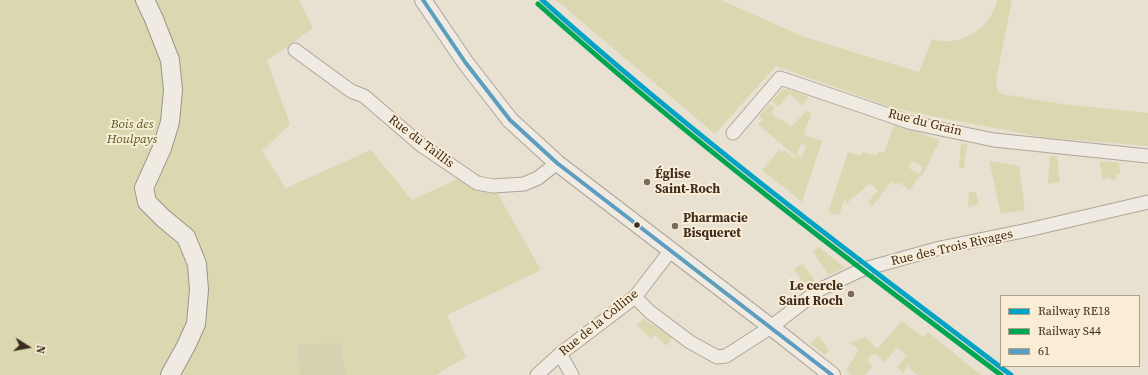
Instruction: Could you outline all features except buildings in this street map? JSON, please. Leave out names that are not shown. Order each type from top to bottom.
[{"type":"main road","points":[[145,0],[170,60],[173,90],[170,122],[162,148],[144,188],[147,202],[162,218],[186,237],[197,264],[199,290],[196,324],[170,375]]},
{"type":"street","points":[[423,0],[465,62],[510,120],[557,163],[672,250],[832,375]]},
{"type":"street","name":"Rue du Taillis","points":[[295,50],[351,91],[364,96],[421,145],[477,183],[493,186],[524,184],[538,178],[557,163]]},
{"type":"street","name":"Rue du Grain","points":[[732,133],[780,78],[912,123],[994,140],[1148,156]]},
{"type":"street","name":"Rue des Trois Rivages","points":[[635,297],[650,312],[690,342],[717,357],[726,356],[736,351],[771,327],[819,290],[865,269],[940,248],[1034,229],[1148,202]]},
{"type":"street","name":"Rue de la Colline","points":[[538,375],[560,354],[635,297],[672,250]]},
{"type":"street","points":[[560,354],[572,375]]},
{"type":"green space","name":"Bois des Houlpays","points":[[0,0],[299,0],[313,28],[267,61],[290,124],[262,151],[286,188],[371,150],[412,200],[460,178],[496,191],[541,270],[447,315],[466,357],[436,375],[346,375],[341,344],[297,345],[300,375],[0,375]]},
{"type":"green space","points":[[556,0],[721,0],[804,37],[919,72],[932,39],[953,41],[973,34],[988,20],[994,10],[997,0],[1012,0],[996,80],[997,90],[1002,94],[1062,104],[1148,113],[1148,146],[1041,137],[896,109],[776,66],[715,134]]},
{"type":"green space","points":[[786,89],[807,96],[808,98],[802,105],[790,94],[778,107],[772,101],[782,90]]},
{"type":"green space","points":[[770,104],[775,108],[771,112],[779,120],[781,119],[791,127],[807,110],[811,114],[804,135],[822,141],[802,202],[762,170],[779,150],[782,152],[784,150],[795,159],[796,157],[758,124],[763,119],[759,116]],"holes":[[[801,144],[806,145],[802,158],[797,156]]]},
{"type":"green space","points":[[894,125],[940,140],[922,176],[920,175],[910,190],[898,182],[896,185],[891,182],[872,207],[868,202],[878,191],[870,183],[846,204],[845,202],[847,200],[844,200],[839,215],[828,212],[848,152],[861,156],[863,152],[876,156],[878,151],[884,153]],"holes":[[[912,161],[923,167],[919,174],[909,168]]]},
{"type":"green space","points":[[961,143],[968,145],[964,161],[965,168],[959,168]]},
{"type":"green space","points":[[1050,156],[1057,157],[1060,182],[1048,184]]},
{"type":"green space","points":[[989,161],[1019,166],[1025,210],[1001,214]]},
{"type":"green space","points":[[1100,161],[1119,163],[1120,173],[1116,174],[1117,179],[1110,180],[1110,177],[1102,179]]},
{"type":"green space","points":[[969,192],[976,192],[979,204],[968,207]]},
{"type":"green space","points":[[819,247],[845,268],[829,275],[813,252]]},
{"type":"green space","points":[[803,264],[816,283],[807,289],[794,269]]},
{"type":"green space","points":[[643,319],[672,337],[667,346],[655,335],[651,339],[637,325]]},
{"type":"green space","points":[[902,321],[923,337],[928,332],[981,375],[917,375],[908,366],[903,373],[897,367],[907,356],[897,348],[885,362],[874,353],[867,360],[873,366],[865,375],[852,375],[846,370],[859,350],[850,343],[866,337],[877,349]]},
{"type":"green space","points":[[819,336],[829,350],[825,355],[810,343]]},
{"type":"shaded area","points":[[341,343],[346,375],[300,375],[297,345]]},
{"type":"rail line","name":"RE18","points":[[542,0],[598,50],[714,146],[832,239],[1000,367]]},
{"type":"rail line","name":"S44","points":[[538,4],[651,101],[766,195],[1001,375]]},
{"type":"rail line","name":"RE18","points":[[1000,367],[1011,375]]},
{"type":"transit line","name":"61","points":[[423,0],[465,62],[510,120],[557,163],[832,375]]},
{"type":"place","name":"Église Saint-Roch","points":[[647,182]]},
{"type":"place","name":"Pharmacie Bisqueret","points":[[675,226]]},
{"type":"place","name":"Le cercle Saint Roch","points":[[851,294]]}]
